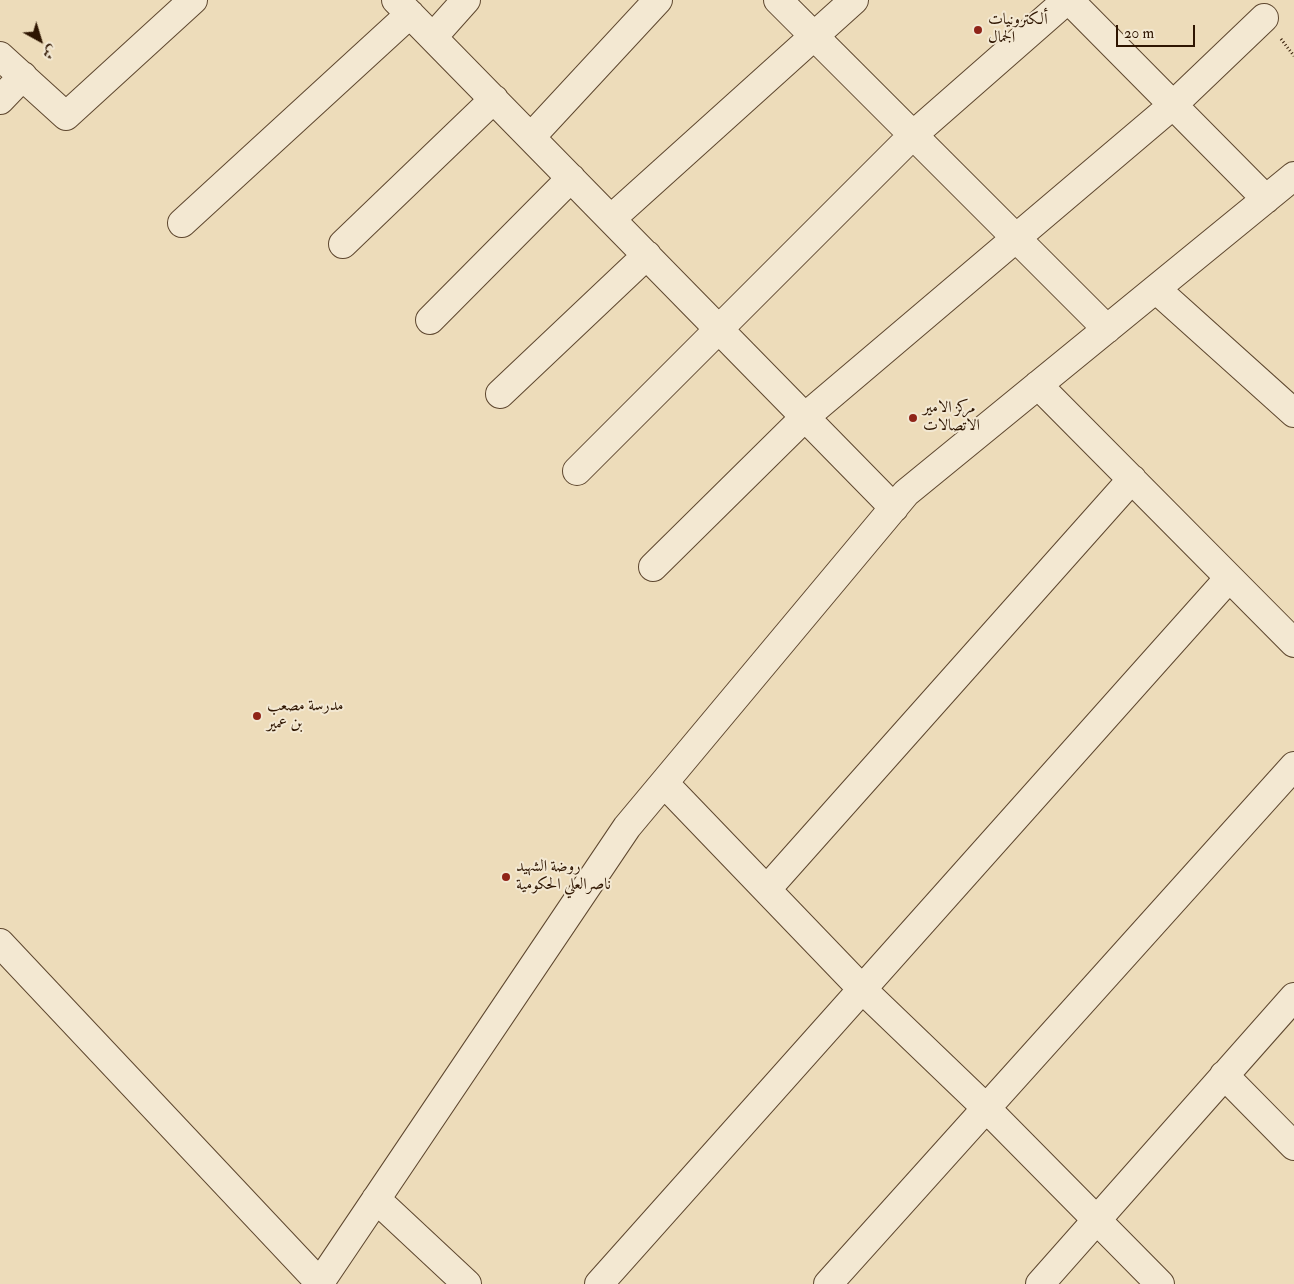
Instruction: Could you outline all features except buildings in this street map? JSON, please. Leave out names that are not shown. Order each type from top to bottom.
[{"type":"street","points":[[0,56],[66,116],[193,0]]},
{"type":"street","points":[[433,37],[466,0]]},
{"type":"street","points":[[530,137],[658,0]]},
{"type":"street","points":[[778,0],[1107,329]]},
{"type":"street","points":[[612,219],[813,35],[854,0]]},
{"type":"street","points":[[577,471],[912,135],[1068,0],[1266,199]]},
{"type":"street","points":[[182,223],[403,7],[894,508]]},
{"type":"street","points":[[653,567],[805,417],[1172,105],[1264,18]]},
{"type":"street","points":[[0,100],[24,76]]},
{"type":"street","points":[[343,244],[494,99]]},
{"type":"street","points":[[430,320],[571,178]]},
{"type":"street","points":[[0,943],[320,1283],[627,827],[906,493],[1266,199],[1292,181]]},
{"type":"street","points":[[500,394],[647,256]]},
{"type":"street","points":[[1156,289],[1294,413]]},
{"type":"street","points":[[1038,385],[1230,578],[1289,628]]},
{"type":"street","points":[[767,889],[1132,479]]},
{"type":"street","points":[[600,1284],[1230,578]]},
{"type":"street","points":[[828,1284],[1294,766]]},
{"type":"street","points":[[664,783],[862,989],[986,1108],[1160,1284]]},
{"type":"street","points":[[1040,1284],[1294,998]]},
{"type":"street","points":[[1224,1075],[1294,1146]]},
{"type":"street","points":[[376,1199],[467,1284]]},
{"type":"place","name":"ألكترونيات الجمال","points":[[978,30]]},
{"type":"place","name":"مركز الامير الاتصالات","points":[[913,418]]},
{"type":"place","name":"مدرسة مصعب بن عمير","points":[[257,716]]},
{"type":"place","name":"روضة الشهيد ناصرالعلي الحكومية","points":[[506,877]]}]
